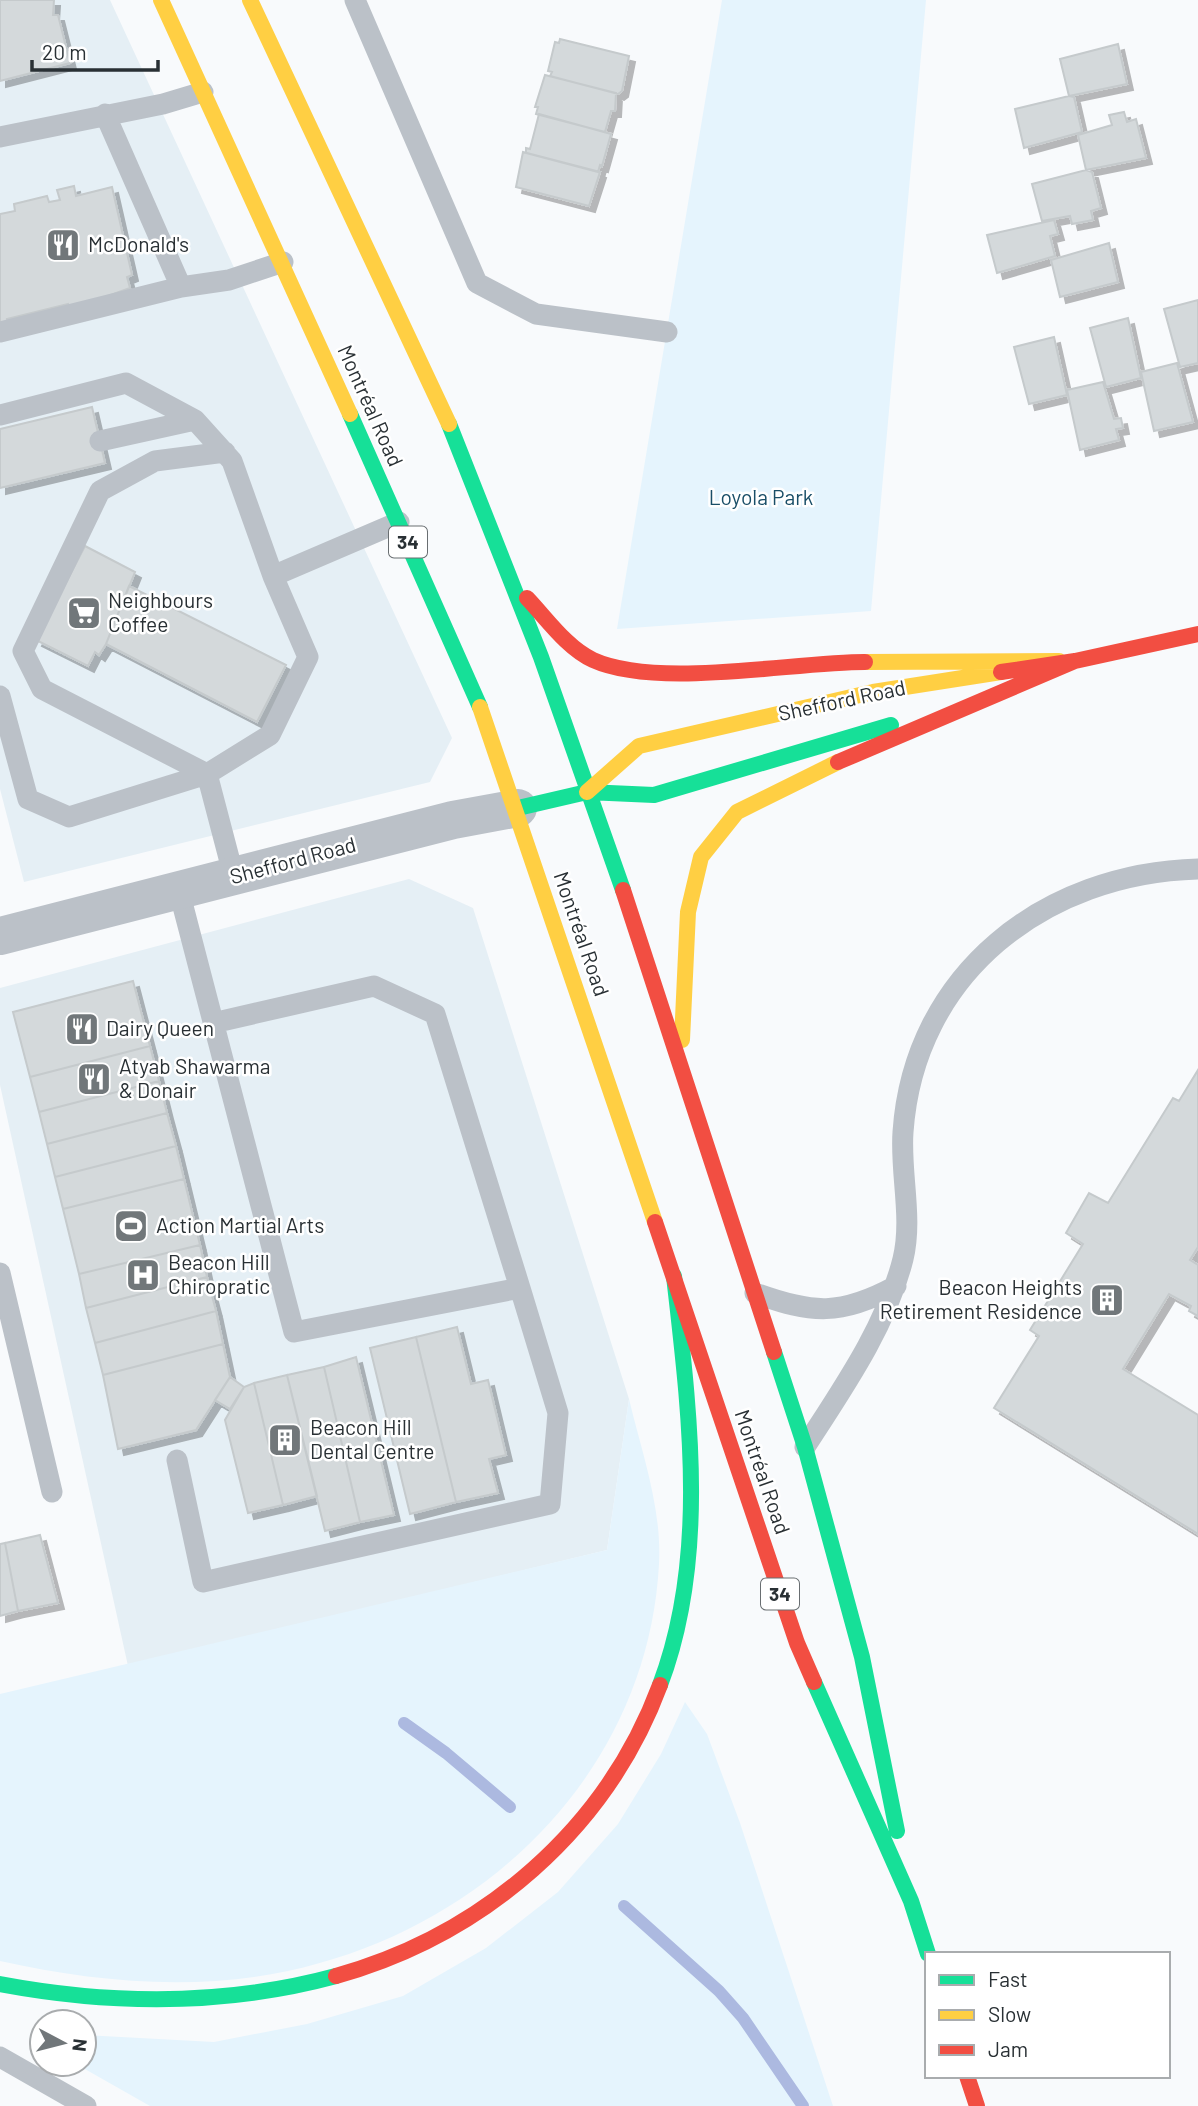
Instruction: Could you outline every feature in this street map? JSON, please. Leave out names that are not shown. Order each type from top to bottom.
[{"type":"main road","name":"Montréal Road","points":[[161,0],[283,262],[489,728],[797,1643],[911,1901],[927,1952]]},
{"type":"main road","name":"Montréal Road","points":[[250,0],[436,392],[510,578],[587,792],[681,1067],[805,1447],[862,1657],[911,1901]]},
{"type":"main road","points":[[510,578],[569,643],[591,659],[623,671],[696,672],[858,662],[1075,661]]},
{"type":"main road","name":"Shefford Road","points":[[587,792],[639,746],[873,692],[1075,661],[1198,634]]},
{"type":"main road","points":[[681,1067],[688,912],[701,857],[737,812],[820,770],[1075,661]]},
{"type":"main road","name":"Shefford Road","points":[[518,808],[587,792],[654,795],[877,730],[1075,661]]},
{"type":"main road","points":[[0,1984],[122,1999],[214,1998],[319,1982],[411,1951],[490,1905],[555,1851],[616,1771],[643,1724],[671,1649],[685,1571],[692,1495],[690,1412],[674,1276]]},
{"type":"main road","points":[[968,2078],[976,2106]]},
{"type":"street","name":"Shefford Road","points":[[0,936],[453,820],[518,808]]},
{"type":"lane","points":[[355,0],[477,283],[536,314],[667,332]]},
{"type":"lane","points":[[0,136],[163,104],[203,92]]},
{"type":"lane","points":[[105,114],[181,287]]},
{"type":"lane","points":[[0,332],[181,287],[229,280],[283,262]]},
{"type":"lane","points":[[0,415],[125,383],[195,420],[232,460],[273,576],[308,657],[270,735],[207,774],[69,817],[28,799],[0,696]]},
{"type":"lane","points":[[100,441],[195,420]]},
{"type":"lane","points":[[225,452],[155,461],[100,491],[23,650],[42,690],[207,774],[234,877]]},
{"type":"lane","points":[[273,576],[399,522]]},
{"type":"lane","points":[[805,1447],[860,1360],[896,1286],[905,1244],[903,1131],[910,1084],[925,1037],[950,993],[981,957],[1016,925],[1063,898],[1113,879],[1198,869]]},
{"type":"lane","points":[[179,891],[294,1332],[520,1288]]},
{"type":"lane","points":[[177,1460],[204,1582],[550,1504],[558,1413],[435,1014],[374,986],[213,1023]]},
{"type":"lane","points":[[0,1273],[52,1492]]},
{"type":"lane","points":[[755,1293],[814,1311],[839,1309],[867,1302],[896,1286]]},
{"type":"lane","points":[[0,2057],[86,2106]]},
{"type":"shaded area","points":[[0,0],[110,0],[452,738],[430,782],[24,882],[0,789]]},
{"type":"shaded area","points":[[409,879],[473,908],[629,1399],[607,1550],[128,1666],[0,1085],[0,988]]},
{"type":"green space","name":"Loyola Park","points":[[722,0],[926,0],[871,611],[617,629]]},
{"type":"green space","points":[[629,1399],[650,1481],[659,1543],[659,1564],[648,1639],[624,1709],[589,1773],[544,1829],[489,1878],[428,1919],[360,1950],[288,1971],[216,1981],[144,1981],[71,1974],[0,1961],[0,1694],[607,1550]]},
{"type":"green space","points":[[685,1702],[707,1734],[740,1823],[833,2106],[150,2106],[98,2076],[98,2036],[214,2042],[307,2024],[403,1996],[486,1948],[558,1892],[618,1824],[661,1754]]},
{"type":"building","points":[[0,0],[54,0],[53,15],[58,15],[70,63],[0,81]]},
{"type":"building","points":[[560,39],[629,56],[622,91],[618,94],[550,76],[552,72],[548,71],[555,42],[559,43]]},
{"type":"building","points":[[1118,44],[1127,84],[1069,96],[1060,59]]},
{"type":"building","points":[[545,75],[616,93],[615,111],[611,111],[605,132],[536,114],[538,107],[535,107]]},
{"type":"building","points":[[1074,97],[1082,132],[1024,148],[1015,109]]},
{"type":"building","points":[[1124,112],[1127,122],[1136,119],[1146,158],[1086,170],[1078,135],[1112,125],[1109,115]]},
{"type":"building","points":[[539,114],[611,134],[598,172],[526,153],[526,148],[530,149]]},
{"type":"building","points":[[523,152],[600,172],[589,206],[516,187]]},
{"type":"building","points":[[1086,170],[1092,172],[1101,208],[1091,211],[1093,220],[1072,224],[1070,216],[1042,221],[1032,184]]},
{"type":"building","name":"McDonald's","points":[[74,186],[76,196],[112,187],[132,275],[127,277],[130,288],[69,310],[68,304],[7,319],[8,324],[0,326],[0,214],[15,211],[14,204],[47,196],[49,202],[60,200],[57,190]]},
{"type":"building","points":[[1054,220],[1058,234],[1050,236],[1055,256],[997,273],[987,235]]},
{"type":"building","points":[[1109,243],[1118,282],[1060,297],[1051,260]]},
{"type":"building","points":[[1198,300],[1198,363],[1180,367],[1164,309]]},
{"type":"building","points":[[1128,318],[1141,378],[1106,387],[1090,328]]},
{"type":"building","points":[[1054,337],[1067,395],[1029,404],[1014,347]]},
{"type":"building","points":[[1177,363],[1193,422],[1154,431],[1141,372]]},
{"type":"building","points":[[1103,382],[1114,419],[1121,418],[1123,428],[1116,429],[1119,440],[1080,450],[1067,390]]},
{"type":"building","points":[[92,407],[105,463],[0,488],[0,429]]},
{"type":"building","name":"Neighbours Coffee","points":[[85,546],[135,572],[106,644],[99,655],[95,652],[88,666],[36,640]]},
{"type":"building","points":[[129,586],[286,665],[257,722],[106,644]]},
{"type":"building","name":"Dairy Queen","points":[[133,981],[150,1046],[30,1077],[13,1012]]},
{"type":"building","name":"Atyab Shawarma & Donair","points":[[150,1046],[159,1081],[39,1112],[30,1077]]},
{"type":"building","name":"Beacon Heights Retirement Residence","points":[[1198,1070],[1198,1247],[1190,1260],[1198,1265],[1198,1316],[1189,1311],[1191,1306],[1169,1294],[1123,1369],[1198,1415],[1198,1534],[994,1408],[1039,1336],[1030,1330],[1083,1244],[1066,1233],[1089,1193],[1108,1203],[1173,1098],[1179,1101]]},
{"type":"building","points":[[159,1081],[167,1113],[47,1144],[39,1112]]},
{"type":"building","points":[[167,1113],[176,1146],[55,1177],[47,1144]]},
{"type":"building","points":[[176,1146],[184,1179],[63,1209],[55,1177]]},
{"type":"building","name":"Action Martial Arts","points":[[184,1179],[200,1245],[79,1274],[63,1209]]},
{"type":"building","name":"Beacon Hill Chiropratic","points":[[200,1245],[207,1277],[86,1308],[79,1274]]},
{"type":"building","points":[[207,1277],[216,1311],[95,1343],[86,1308]]},
{"type":"building","points":[[216,1311],[223,1344],[103,1375],[95,1343]]},
{"type":"building","points":[[457,1327],[471,1384],[488,1380],[506,1455],[489,1459],[498,1493],[456,1502],[416,1337]]},
{"type":"building","points":[[416,1337],[456,1502],[410,1514],[370,1348]]},
{"type":"building","points":[[223,1344],[230,1377],[196,1430],[118,1449],[103,1375]]},
{"type":"building","points":[[356,1357],[394,1515],[360,1522],[324,1367]]},
{"type":"building","points":[[324,1367],[360,1522],[325,1531],[287,1375]]},
{"type":"building","name":"Beacon Hill Dental Centre","points":[[287,1375],[317,1496],[283,1505],[254,1383]]},
{"type":"building","points":[[230,1377],[244,1387],[230,1409],[215,1400]]},
{"type":"building","points":[[254,1383],[283,1505],[248,1513],[225,1420],[244,1387]]},
{"type":"building","points":[[40,1535],[58,1603],[18,1611],[5,1543]]},
{"type":"building","points":[[5,1543],[18,1611],[0,1616],[0,1544]]},
{"type":"waterway","points":[[404,1723],[446,1753],[510,1807]]},
{"type":"waterway","points":[[624,1906],[719,1991],[743,2018],[803,2106]]},
{"type":"traffic: fast","points":[[350,414],[480,707]]},
{"type":"traffic: fast","points":[[449,424],[541,657],[623,890]]},
{"type":"traffic: fast","points":[[518,808],[587,792],[654,795],[891,725]]},
{"type":"traffic: fast","points":[[660,1685],[675,1636],[685,1585],[690,1534],[689,1430],[674,1276]]},
{"type":"traffic: fast","points":[[774,1352],[805,1447],[862,1657],[897,1831]]},
{"type":"traffic: fast","points":[[814,1682],[911,1901],[927,1952]]},
{"type":"traffic: fast","points":[[0,1984],[84,1996],[168,1999],[252,1993],[336,1976]]},
{"type":"traffic: slow","points":[[161,0],[350,414]]},
{"type":"traffic: slow","points":[[250,0],[449,424]]},
{"type":"traffic: slow","points":[[865,662],[1059,661]]},
{"type":"traffic: slow","points":[[587,792],[639,746],[873,692],[1001,672]]},
{"type":"traffic: slow","points":[[480,707],[655,1222]]},
{"type":"traffic: slow","points":[[682,1040],[688,912],[701,857],[737,812],[838,762]]},
{"type":"traffic: jam","points":[[527,598],[558,632],[584,655],[620,668],[652,673],[688,673],[865,662]]},
{"type":"traffic: jam","points":[[1001,672],[1075,661],[1198,634]]},
{"type":"traffic: jam","points":[[838,762],[1075,661]]},
{"type":"traffic: jam","points":[[623,890],[774,1352]]},
{"type":"traffic: jam","points":[[655,1222],[797,1643],[814,1682]]},
{"type":"traffic: jam","points":[[336,1976],[390,1958],[441,1934],[489,1904],[533,1870],[573,1830],[607,1786],[637,1737],[660,1685]]},
{"type":"traffic: jam","points":[[968,2078],[977,2106]]},
{"type":"place","name":"McDonald's","points":[[63,245]]},
{"type":"place","name":"Neighbours Coffee","points":[[84,613]]},
{"type":"place","name":"Dairy Queen","points":[[82,1029]]},
{"type":"place","name":"Atyab Shawarma & Donair","points":[[94,1079]]},
{"type":"place","name":"Action Martial Arts","points":[[131,1226]]},
{"type":"place","name":"Beacon Hill Chiropratic","points":[[143,1275]]},
{"type":"place","name":"Beacon Heights Retirement Residence","points":[[1107,1300]]},
{"type":"place","name":"Beacon Hill Dental Centre","points":[[285,1440]]}]
